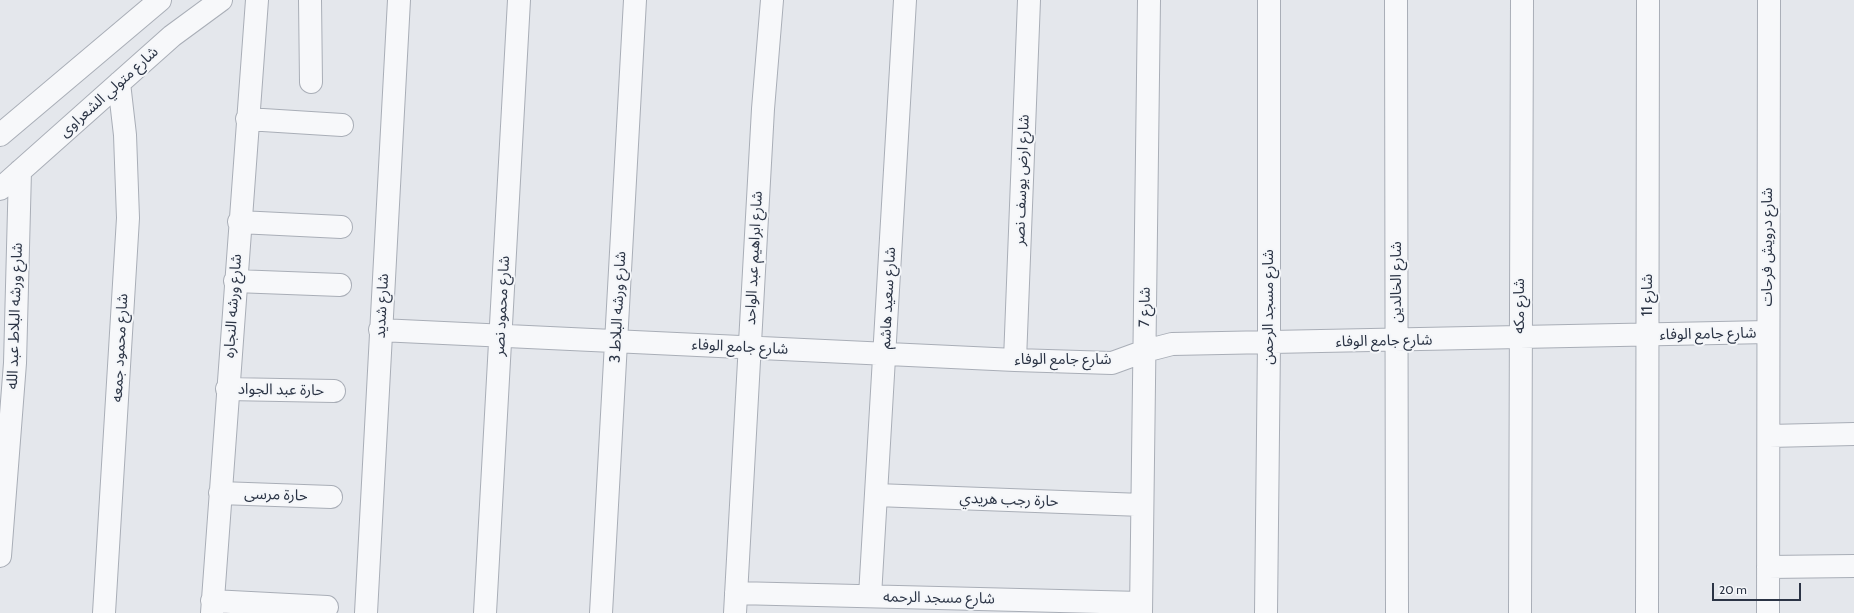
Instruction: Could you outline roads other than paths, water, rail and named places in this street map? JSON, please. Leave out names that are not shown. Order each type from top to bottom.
[{"type":"street","points":[[0,135],[160,0]]},
{"type":"street","name":"شارع متولي الشعراوى","points":[[0,189],[172,36],[221,0]]},
{"type":"street","name":"شارع ورشه النجاره","points":[[212,607],[239,222],[257,0]]},
{"type":"street","points":[[310,0],[311,82]]},
{"type":"street","name":"شارع شديد","points":[[366,613],[380,330],[399,0]]},
{"type":"street","name":"شارع محمود نصر","points":[[485,613],[519,0]]},
{"type":"street","name":"شارع ورشه البلاط 3","points":[[600,613],[635,0]]},
{"type":"street","name":"شارع ابراهيم عبد الواحد","points":[[736,603],[762,117],[772,0]]},
{"type":"street","name":"شارع سعيد هاشم","points":[[870,596],[905,0]]},
{"type":"street","name":"شارع ارض يوسف نصر","points":[[1015,360],[1029,0]]},
{"type":"street","name":"شارع 7","points":[[1141,608],[1149,0]]},
{"type":"street","name":"شارع مسجد الرحمن","points":[[1266,613],[1269,343],[1270,0]]},
{"type":"street","name":"شارع الخالدين","points":[[1396,0],[1398,340],[1397,613]]},
{"type":"street","name":"شارع مكه","points":[[1520,613],[1522,0]]},
{"type":"street","name":"شارع 11","points":[[1647,613],[1648,0]]},
{"type":"street","name":"شارع درويش فرحات","points":[[1768,613],[1769,0]]},
{"type":"street","name":"شارع محمود جمعه","points":[[104,613],[128,218],[125,135],[119,83]]},
{"type":"street","points":[[247,119],[342,125]]},
{"type":"street","name":"شارع ورشه البلاط عبد الله","points":[[0,556],[15,363],[20,171]]},
{"type":"street","points":[[239,222],[341,227]]},
{"type":"street","points":[[235,281],[340,285]]},
{"type":"street","name":"شارع جامع الوفاء","points":[[380,330],[1015,360],[1112,363],[1144,351],[1172,344],[1768,332]]},
{"type":"street","name":"حارة عبد الجواد","points":[[228,389],[334,391]]},
{"type":"street","points":[[1769,436],[1854,434]]},
{"type":"street","name":"حارة مرسى","points":[[220,493],[331,497]]},
{"type":"street","name":"حارة رجب هريدي","points":[[876,495],[1142,505]]},
{"type":"street","points":[[1768,567],[1854,566]]},
{"type":"street","name":"شارع مسجد الرحمه","points":[[736,603],[870,596],[1141,608]]},
{"type":"street","points":[[212,607],[327,608]]}]
